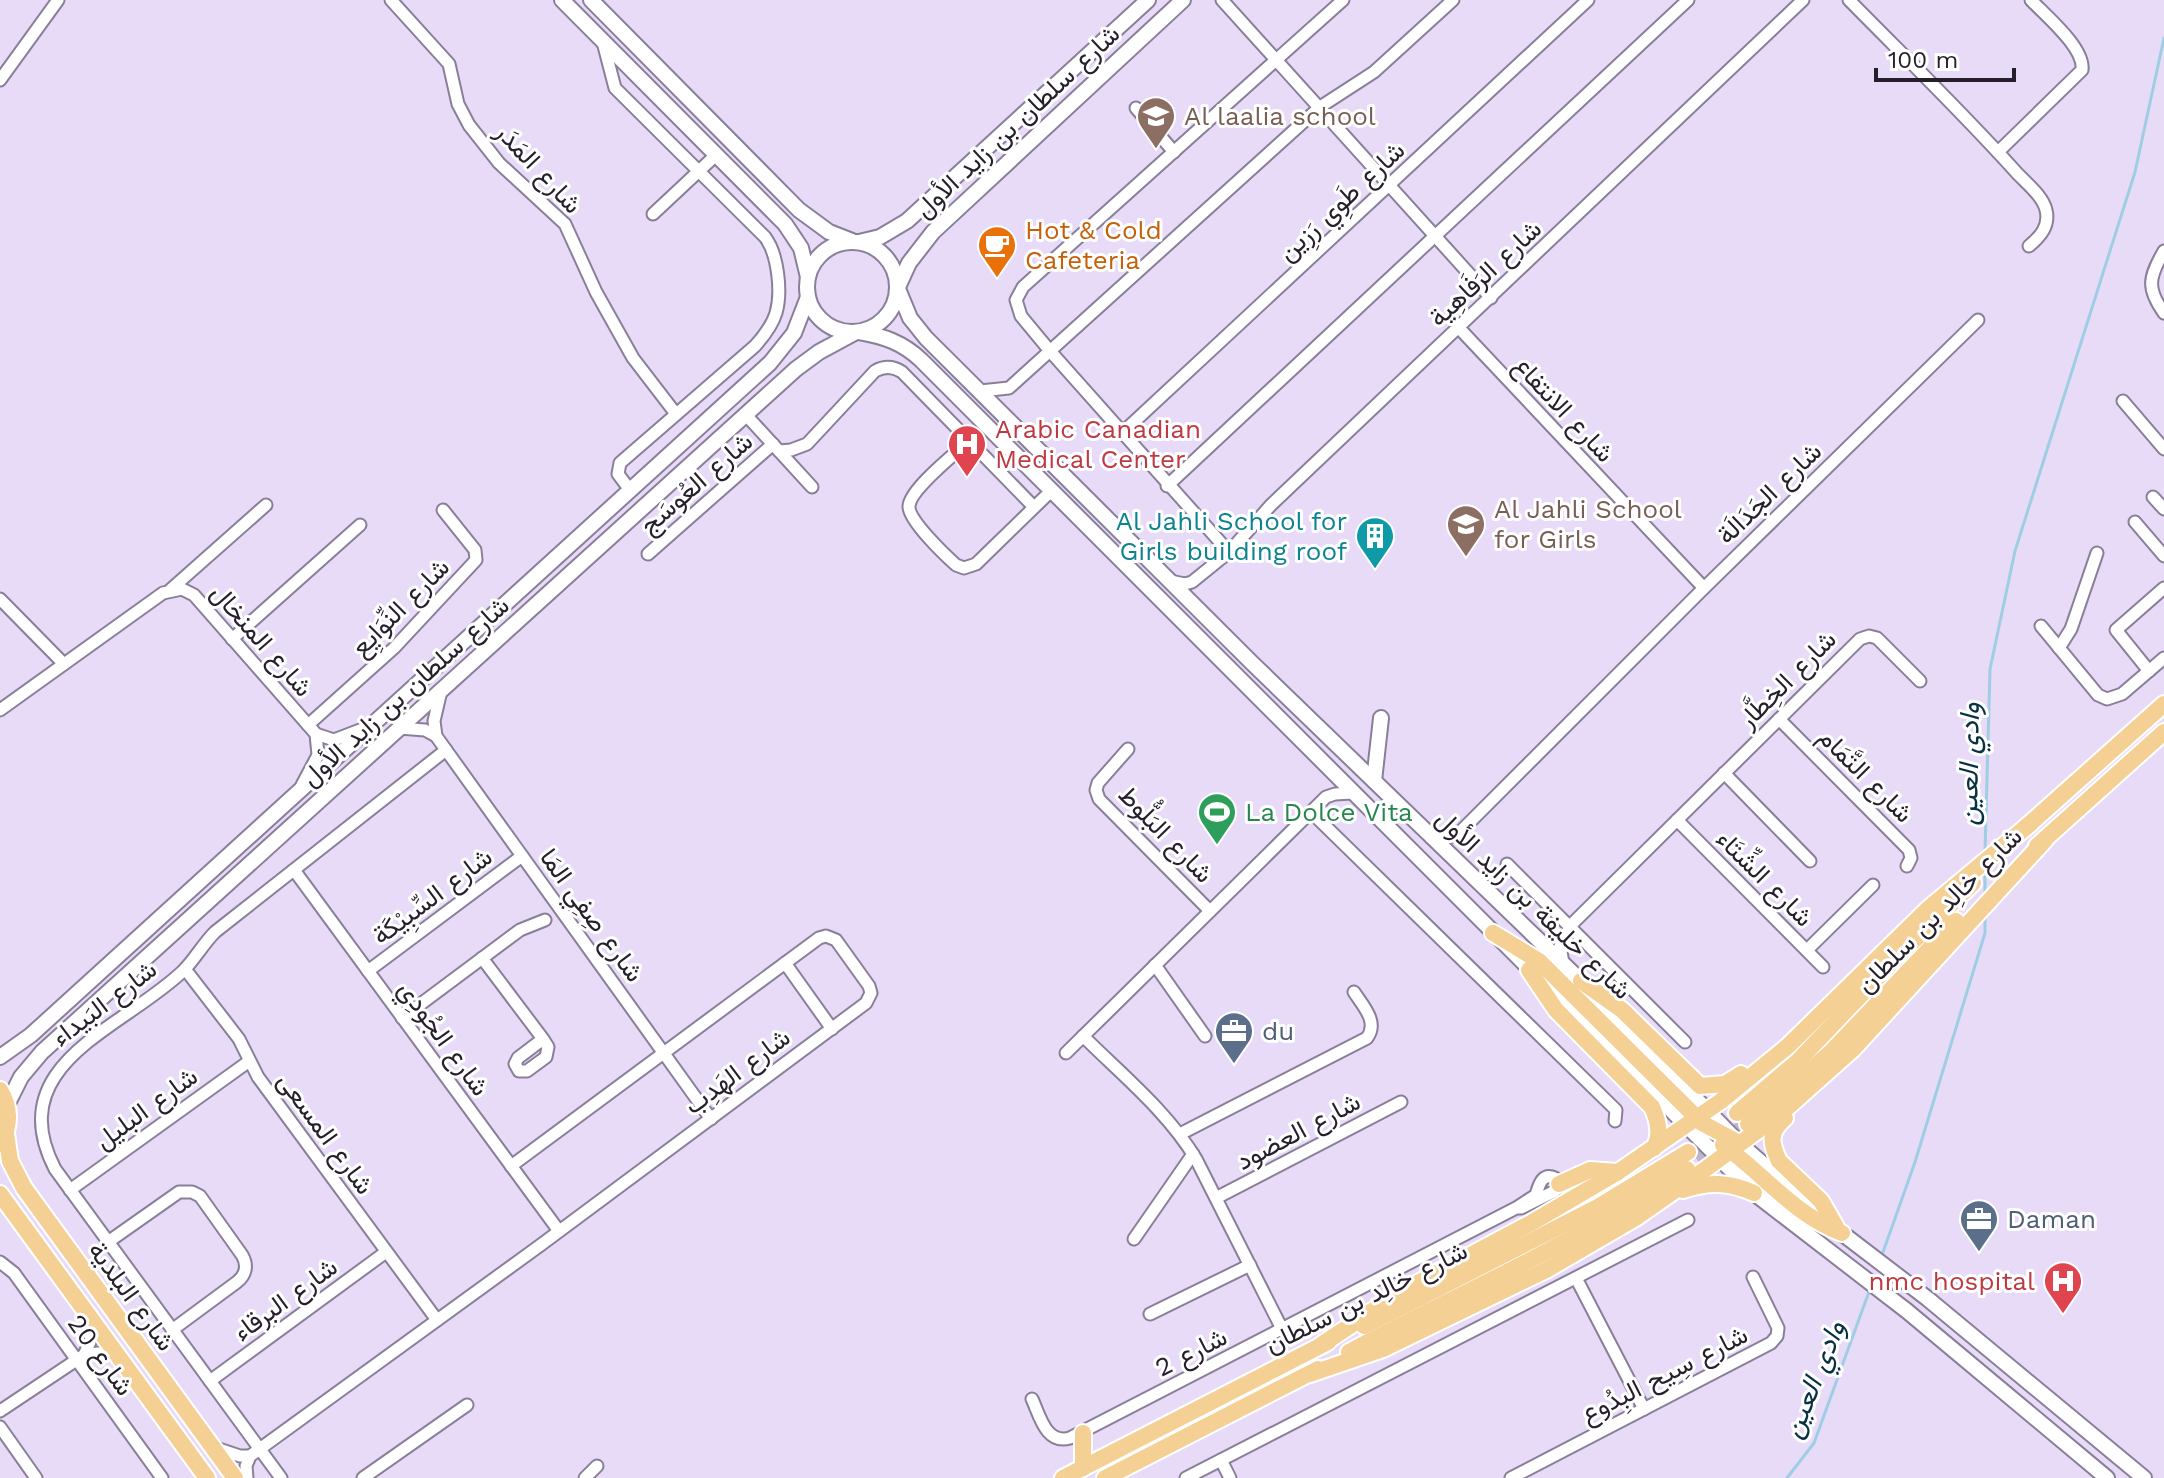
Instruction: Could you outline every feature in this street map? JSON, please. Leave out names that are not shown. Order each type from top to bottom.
[{"type":"main road","points":[[562,0],[791,231],[801,248],[808,277],[808,297],[821,320],[837,330],[857,332],[880,322],[887,315],[898,288],[893,267],[887,259],[872,246],[829,232],[799,210],[591,0]]},
{"type":"main road","name":"شارع سلطان بن زايد الأول","points":[[856,242],[880,237],[907,221],[1148,0]]},
{"type":"main road","name":"شارع سلطان بن زايد الأول","points":[[898,288],[909,263],[933,232],[1183,0]]},
{"type":"main road","points":[[808,277],[816,259],[824,251],[842,243],[856,242]]},
{"type":"main road","name":"شارع خليفة بن زايد الأول","points":[[898,288],[905,309],[916,326],[1194,606],[1581,981],[1696,1118]]},
{"type":"main road","name":"شارع سلطان بن زايد الأول","points":[[0,1057],[31,1035],[780,353],[794,333],[808,297]]},
{"type":"main road","name":"شارع سلطان بن زايد الأول","points":[[4,1098],[42,1052],[746,415],[808,360],[857,332]]},
{"type":"main road","name":"شارع خليفة بن زايد الأول","points":[[857,332],[890,339],[911,351],[1050,492],[1133,569],[1193,634],[1529,970],[1730,1150],[1754,1193],[1907,1311],[2107,1478]]},
{"type":"main road","name":"شارع خالِد بن سلطان","points":[[1905,961],[2031,823],[2164,704]]},
{"type":"main road","points":[[1374,781],[1381,718]]},
{"type":"main road","name":"شارع خالِد بن سلطان","points":[[1743,1118],[1798,1061],[1905,961],[2164,732]]},
{"type":"main road","points":[[1493,933],[1539,961],[1696,1118],[1709,1136],[1730,1150],[1795,1208],[1825,1227],[1840,1230]]},
{"type":"main road","points":[[1581,981],[1622,1010],[1696,1083],[1705,1088],[1735,1080],[1806,1022],[1905,961]]},
{"type":"main road","points":[[1905,961],[1853,1049],[1832,1077],[1776,1126],[1772,1147],[1779,1161],[1821,1201],[1840,1230],[2144,1478]]},
{"type":"main road","points":[[1529,970],[1556,1010],[1652,1107],[1658,1124],[1658,1142],[1654,1148]]},
{"type":"main road","points":[[1321,1345],[1401,1292],[1531,1223],[1654,1148],[1758,1072],[1831,1005]]},
{"type":"main road","points":[[1310,1374],[1383,1349],[1502,1292],[1606,1236],[1670,1194],[1805,1094],[1853,1049]]},
{"type":"main road","name":"شارع البلدية","points":[[4,1098],[3,1140],[24,1188],[235,1478]]},
{"type":"main road","name":"شارع خالِد بن سلطان","points":[[1063,1478],[1693,1156],[1612,1217],[1105,1478]]},
{"type":"main road","points":[[1559,1184],[1590,1170],[1618,1172]]},
{"type":"main road","points":[[1670,1194],[1697,1185],[1721,1183],[1754,1193]]},
{"type":"main road","name":"شارع البلدية","points":[[0,1194],[207,1478]]},
{"type":"main road","points":[[1083,1433],[1083,1468]]},
{"type":"street","points":[[0,80],[58,0]]},
{"type":"street","name":"شارع المَدَر","points":[[391,0],[449,64],[460,111],[477,135],[499,163],[565,224],[596,292],[633,358],[676,414]]},
{"type":"street","points":[[1222,0],[1491,298]]},
{"type":"street","points":[[1229,552],[1167,486],[1050,351],[1018,312],[1016,300],[1020,291],[1343,0]]},
{"type":"street","points":[[1006,418],[1004,402],[1009,388],[1320,107],[1374,72],[1453,0]]},
{"type":"street","name":"شارع طَوِي رَزِين","points":[[1122,433],[1588,0]]},
{"type":"street","points":[[1167,486],[1688,0]]},
{"type":"street","name":"شارع الرَفَاهِية","points":[[1199,579],[1229,552],[1271,505],[1803,0]]},
{"type":"street","points":[[1849,0],[1998,152],[2046,207],[2046,225],[2029,246]]},
{"type":"street","points":[[1998,152],[2082,70],[2079,51],[2031,0]]},
{"type":"street","points":[[602,40],[615,88],[769,243],[777,264],[777,308],[768,330],[755,346],[620,463],[618,474],[630,490]]},
{"type":"street","points":[[611,76],[619,71],[631,70]]},
{"type":"street","points":[[1136,108],[1174,152]]},
{"type":"street","points":[[653,214],[716,155]]},
{"type":"street","points":[[2164,251],[2152,277],[2151,288],[2164,313]]},
{"type":"street","name":"شارع الجَدَالَة","points":[[1458,834],[1978,320]]},
{"type":"street","name":"شارع الانتفاع","points":[[1459,328],[1704,588]]},
{"type":"street","name":"شارع العُوسَج","points":[[776,447],[791,450],[807,444],[875,371],[889,367],[902,372],[1034,507]]},
{"type":"street","points":[[980,391],[1009,388]]},
{"type":"street","points":[[2123,401],[2164,449]]},
{"type":"street","name":"شارع العُوسَج","points":[[746,415],[812,487]]},
{"type":"street","points":[[969,441],[913,494],[909,506],[912,518],[953,562],[964,568],[976,564],[1050,492]]},
{"type":"street","name":"شارع العُوسَج","points":[[648,554],[776,447]]},
{"type":"street","points":[[2153,497],[2164,509]]},
{"type":"street","name":"شارع المنخال","points":[[0,710],[170,590],[266,505]]},
{"type":"street","name":"شارع النِّوَايِع","points":[[312,730],[476,560],[475,550],[443,510]]},
{"type":"street","points":[[2135,522],[2164,556]]},
{"type":"street","points":[[232,639],[360,525]]},
{"type":"street","points":[[2059,648],[2071,629],[2097,553]]},
{"type":"street","points":[[1169,581],[1185,584],[1199,579]]},
{"type":"street","points":[[1194,606],[1194,592],[1199,579]]},
{"type":"street","points":[[2149,671],[2116,630],[2164,588]]},
{"type":"street","name":"شارع المنخال","points":[[170,590],[188,591],[312,730],[324,739],[334,740],[369,727]]},
{"type":"street","points":[[0,599],[64,664]]},
{"type":"street","points":[[2041,626],[2098,695],[2107,699],[2118,698],[2164,658]]},
{"type":"street","name":"شارع الخِطَّار","points":[[1569,928],[1864,637],[1877,638],[1920,681]]},
{"type":"street","points":[[436,736],[434,721],[441,691]]},
{"type":"street","name":"شارع التَّمَام","points":[[1779,719],[1909,850],[1911,858],[1907,866]]},
{"type":"street","points":[[399,728],[420,729],[436,736]]},
{"type":"street","name":"شارع المنخال","points":[[300,790],[318,755],[312,730]]},
{"type":"street","name":"شارع صِفِي المَا","points":[[436,736],[711,1119]]},
{"type":"street","name":"شارع البَلُّوط","points":[[1128,749],[1100,779],[1096,790],[1099,799],[1210,911]]},
{"type":"street","name":"شارع البَيداء","points":[[281,1478],[255,1452],[210,1381],[50,1161],[38,1134],[37,1106],[47,1079],[65,1058],[185,969],[208,939],[446,750]]},
{"type":"street","points":[[1326,797],[1330,770]]},
{"type":"street","points":[[1724,773],[1810,861]]},
{"type":"street","points":[[1066,1053],[1326,797],[1352,793]]},
{"type":"street","points":[[1311,812],[1616,1110],[1615,1121]]},
{"type":"street","name":"شارع الشِّتَاء","points":[[1677,820],[1823,967]]},
{"type":"street","points":[[1430,838],[1444,839],[1458,834]]},
{"type":"street","points":[[1456,862],[1454,849],[1458,834]]},
{"type":"street","name":"شارع السِّبِيْكَة","points":[[368,971],[522,856]]},
{"type":"street","points":[[1507,864],[1685,1042]]},
{"type":"street","name":"شارع الجُودِي","points":[[294,870],[559,1231]]},
{"type":"street","points":[[1807,950],[1873,885]]},
{"type":"street","points":[[402,1018],[520,930],[545,920]]},
{"type":"street","points":[[1534,937],[1542,941],[1553,940],[1569,928]]},
{"type":"street","points":[[1564,966],[1559,950],[1569,928]]},
{"type":"street","name":"شارع الهَدِب","points":[[255,1452],[866,1003],[871,993],[868,983],[836,940],[830,937],[816,940],[511,1166]]},
{"type":"street","points":[[482,958],[543,1039]]},
{"type":"street","points":[[785,963],[832,1029]]},
{"type":"street","points":[[1155,965],[1205,1036]]},
{"type":"street","name":"شارع المسعى","points":[[185,969],[239,1039],[248,1062],[437,1320]]},
{"type":"street","points":[[1180,1134],[1367,1038],[1373,1024],[1354,992]]},
{"type":"street","points":[[1083,1036],[1180,1134],[1282,1329]]},
{"type":"street","name":"شارع البليل","points":[[70,1190],[248,1062]]},
{"type":"street","name":"شارع العضود","points":[[1216,1198],[1401,1102]]},
{"type":"street","points":[[1134,1239],[1193,1154]]},
{"type":"street","name":"شارع 2","points":[[1083,1433],[1516,1208],[1555,1191],[1559,1184]]},
{"type":"street","points":[[108,1242],[179,1192],[192,1192],[202,1199],[242,1255],[246,1263],[245,1272],[237,1282],[172,1330]]},
{"type":"street","points":[[1186,1478],[1688,1220]]},
{"type":"street","name":"شارع البرقاء","points":[[210,1381],[386,1252]]},
{"type":"street","name":"شارع 20","points":[[0,1262],[14,1273],[80,1358],[162,1478]]},
{"type":"street","points":[[1150,1314],[1250,1265]]},
{"type":"street","name":"شارع سِيح البِدُوع","points":[[1511,1478],[1775,1340],[1777,1324],[1753,1277]]},
{"type":"street","points":[[1576,1278],[1644,1409]]},
{"type":"street","points":[[80,1358],[90,1342],[92,1321]]},
{"type":"street","points":[[0,1411],[80,1358],[98,1353],[118,1356]]},
{"type":"street","points":[[1032,1399],[1054,1438],[1066,1440],[1083,1433]]},
{"type":"street","points":[[363,1478],[467,1405]]},
{"type":"street","points":[[0,1427],[31,1476]]},
{"type":"street","points":[[213,1447],[240,1456],[255,1452]]},
{"type":"street","points":[[247,1478],[246,1466],[255,1452]]},
{"type":"street","points":[[1221,1460],[1230,1478]]},
{"type":"street","points":[[585,1478],[597,1466]]},
{"type":"waterway","name":"وادي العين","points":[[1985,852],[1990,669],[2015,551],[2135,172],[2164,38]]},
{"type":"waterway","name":"وادي العين","points":[[1985,871],[1985,896]]},
{"type":"waterway","name":"وادي العين","points":[[1882,1255],[1915,1162],[1985,933],[1985,915]]},
{"type":"waterway","name":"وادي العين","points":[[1787,1478],[1814,1443],[1870,1289]]},
{"type":"tunnel","points":[[1698,1161],[1748,1124]]},
{"type":"place","name":"Al laalia school","points":[[1156,150]]},
{"type":"place","name":"Hot & Cold Cafeteria","points":[[997,279]]},
{"type":"place","name":"Arabic Canadian Medical Center","points":[[967,478]]},
{"type":"place","name":"Al Jahli School for Girls","points":[[1466,558]]},
{"type":"place","name":"Al Jahli School for Girls building roof","points":[[1375,570]]},
{"type":"place","name":"La Dolce Vita","points":[[1217,846]]},
{"type":"place","name":"du","points":[[1234,1065]]},
{"type":"place","name":"Daman","points":[[1979,1253]]},
{"type":"place","name":"nmc hospital","points":[[2063,1315]]}]
